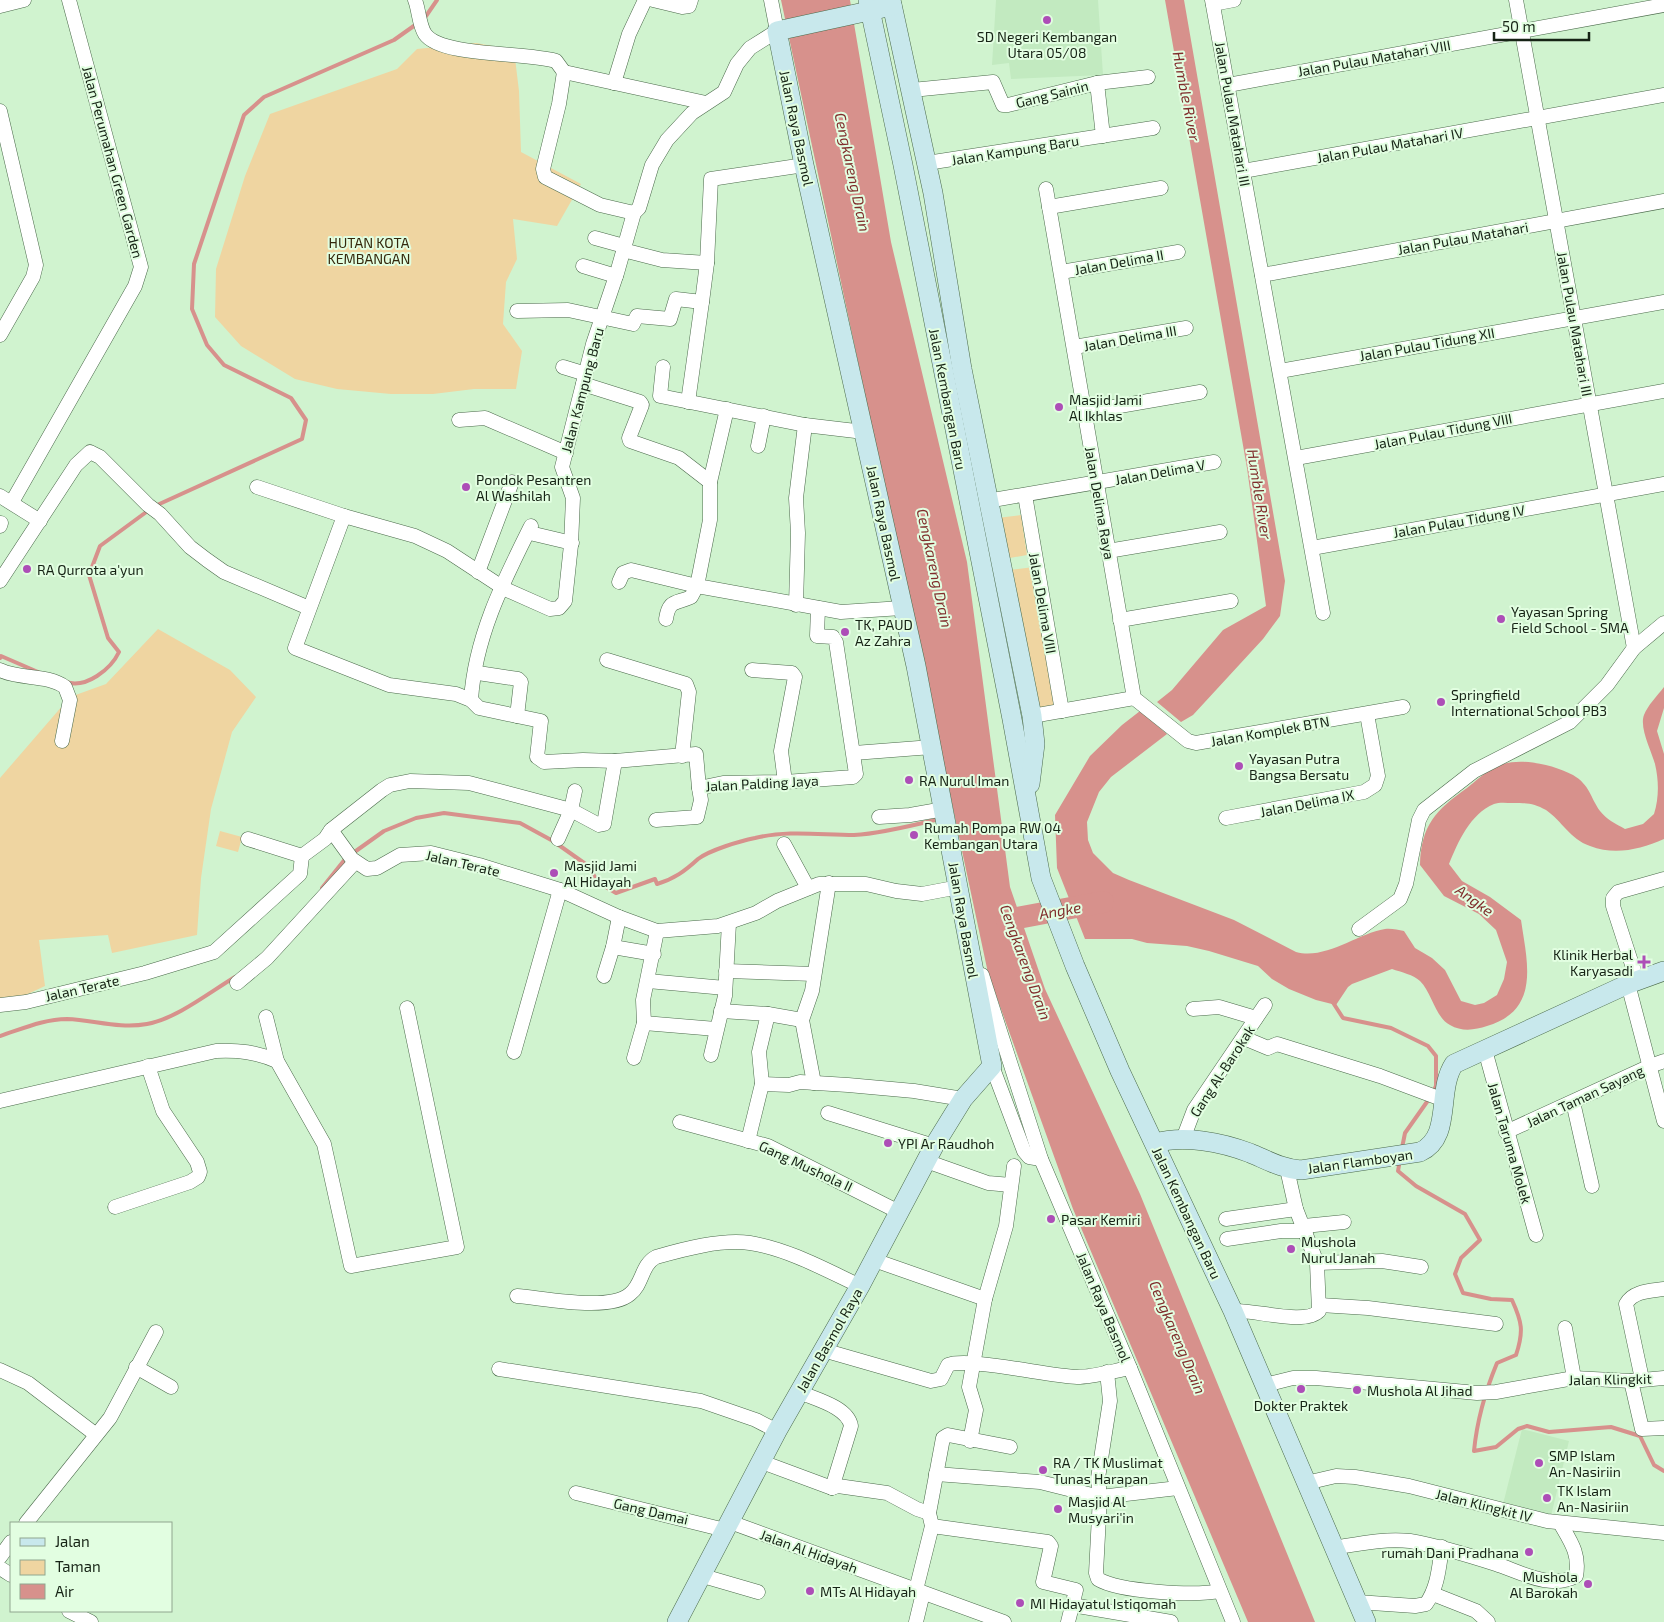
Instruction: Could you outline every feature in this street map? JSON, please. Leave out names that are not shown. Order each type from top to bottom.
[{"type":"main road","points":[[780,30],[892,3]]},
{"type":"main road","name":"Jalan Kembangan Baru","points":[[892,3],[927,163],[987,501],[1032,716],[1035,744],[1027,799]]},
{"type":"main road","name":"Jalan Kembangan Baru","points":[[865,8],[900,148],[1041,878],[1075,966],[1233,1311],[1366,1622]]},
{"type":"main road","name":"Jalan Raya Basmol","points":[[780,30],[804,165],[932,747],[992,1066]]},
{"type":"main road","points":[[1485,1050],[1632,982],[1664,970]]},
{"type":"main road","name":"Jalan Flamboyan","points":[[1155,1143],[1183,1139],[1223,1145],[1248,1152],[1287,1169],[1301,1170],[1420,1152],[1429,1148],[1436,1139],[1435,1096],[1450,1070],[1454,1064],[1485,1050]]},
{"type":"main road","name":"Jalan Basmol Raya","points":[[680,1621],[777,1432],[860,1286],[930,1153],[963,1099],[992,1066]]},
{"type":"street","points":[[0,6],[24,0]]},
{"type":"street","name":"Jalan Perumahan Green Garden","points":[[40,521],[6,499],[135,286],[141,267],[69,0]]},
{"type":"street","points":[[415,0],[424,32],[430,40],[444,46],[464,50],[532,55],[558,63],[564,72],[559,104],[543,169],[545,177],[600,205],[634,213]]},
{"type":"street","points":[[614,83],[630,34],[645,0]]},
{"type":"street","points":[[653,0],[682,7],[688,6],[691,0]]},
{"type":"street","name":"Jalan Raya Basmol","points":[[771,0],[780,30]]},
{"type":"street","points":[[1212,2],[1234,0]]},
{"type":"street","name":"Jalan Pulau Matahari III","points":[[1516,0],[1634,648]]},
{"type":"street","name":"Jalan Pulau Matahari III","points":[[1212,2],[1323,613]]},
{"type":"street","name":"Jalan Pulau Matahari VIII","points":[[1228,85],[1664,5]]},
{"type":"street","name":"Jalan Kampung Baru","points":[[257,487],[344,516],[415,536],[447,551],[501,587],[550,609],[559,608],[565,601],[572,544],[573,498],[562,467],[602,317],[634,213],[639,208],[652,165],[667,140],[692,113],[724,92],[737,64],[750,48],[780,30]]},
{"type":"street","points":[[564,72],[706,103]]},
{"type":"street","name":"Gang Sainin","points":[[912,90],[993,82],[1001,102],[1004,105],[1008,105],[1097,83],[1148,78]]},
{"type":"street","points":[[1097,83],[1102,136]]},
{"type":"street","name":"Jalan Pulau Matahari IV","points":[[1243,171],[1664,95]]},
{"type":"street","points":[[0,111],[2,127],[36,265],[33,277],[0,335]]},
{"type":"street","name":"Jalan Kampung Baru","points":[[927,163],[1153,128]]},
{"type":"street","points":[[688,402],[707,263],[711,179],[804,165]]},
{"type":"street","points":[[1049,207],[1161,188]]},
{"type":"street","name":"Jalan Delima Raya","points":[[1046,189],[1135,701]]},
{"type":"street","name":"Jalan Pulau Matahari","points":[[1262,274],[1664,201]]},
{"type":"street","points":[[595,238],[662,260],[707,263]]},
{"type":"street","name":"Jalan Delima II","points":[[1060,272],[1178,252]]},
{"type":"street","points":[[583,266],[616,276]]},
{"type":"street","points":[[517,311],[568,310],[633,324],[636,316],[670,319],[676,299],[702,302]]},
{"type":"street","name":"Jalan Pulau Tidung XII","points":[[1280,371],[1664,302]]},
{"type":"street","name":"Jalan Delima III","points":[[1074,348],[1186,328]]},
{"type":"street","points":[[563,367],[585,379],[640,402]]},
{"type":"street","points":[[660,396],[663,367]]},
{"type":"street","name":"Jalan Pulau Tidung VIII","points":[[1296,458],[1664,391]]},
{"type":"street","points":[[1084,412],[1200,392]]},
{"type":"street","points":[[640,402],[646,395],[660,396],[805,425],[864,432]]},
{"type":"street","points":[[640,402],[642,405],[629,438],[630,441],[679,458],[710,482]]},
{"type":"street","points":[[666,619],[668,609],[674,602],[691,597],[696,586],[710,520],[710,482],[726,409]]},
{"type":"street","points":[[758,446],[764,416]]},
{"type":"street","points":[[459,420],[485,418],[566,453]]},
{"type":"street","points":[[796,605],[798,533],[796,498],[805,425]]},
{"type":"street","points":[[0,581],[76,465],[90,452],[100,457],[148,505],[160,514],[190,547],[224,572],[309,608]]},
{"type":"street","name":"Jalan Delima V","points":[[987,501],[1214,462]]},
{"type":"street","points":[[478,572],[512,482]]},
{"type":"street","name":"Jalan Pulau Tidung IV","points":[[1312,548],[1664,484]]},
{"type":"street","name":"Jalan Delima VIII","points":[[1025,495],[1062,711]]},
{"type":"street","points":[[344,516],[294,648],[389,685],[456,694],[471,700],[479,708],[541,721],[537,757],[544,762],[614,761],[682,756],[689,692],[686,684],[607,660]]},
{"type":"street","points":[[471,700],[472,671],[484,631],[501,587],[532,530],[572,544]]},
{"type":"street","points":[[1108,551],[1220,532]]},
{"type":"street","points":[[619,582],[623,573],[631,570],[696,586],[841,612],[902,608]]},
{"type":"street","points":[[1120,620],[1231,601]]},
{"type":"street","points":[[818,608],[817,636],[833,637],[836,642],[854,753],[932,747]]},
{"type":"street","points":[[1359,929],[1400,899],[1406,884],[1419,820],[1424,810],[1474,771],[1570,722],[1607,686],[1634,648],[1664,624]]},
{"type":"street","points":[[1,670],[22,678],[53,680],[65,687],[70,700],[62,741]]},
{"type":"street","points":[[752,670],[792,673],[795,677],[781,751],[786,782]]},
{"type":"street","points":[[478,673],[518,679],[521,682],[517,716]]},
{"type":"street","points":[[1032,716],[1135,701]]},
{"type":"street","name":"Jalan Komplek BTN","points":[[1135,701],[1188,741],[1206,742],[1403,707]]},
{"type":"street","name":"Jalan Delima IX","points":[[1226,818],[1364,792],[1375,785],[1378,776],[1367,714]]},
{"type":"street","name":"Jalan Palding Jaya","points":[[682,756],[696,754],[699,788],[723,783],[786,782],[853,777],[856,774],[854,753]]},
{"type":"street","points":[[248,839],[302,856],[325,839],[331,830],[382,790],[390,785],[410,781],[469,783],[571,810],[599,825],[604,824],[614,775],[614,761]]},
{"type":"street","points":[[656,820],[697,817],[701,800],[699,788]]},
{"type":"street","points":[[558,839],[571,810],[575,791]]},
{"type":"street","points":[[879,817],[910,815],[946,817]]},
{"type":"street","points":[[237,983],[267,958],[350,856],[331,830]]},
{"type":"street","points":[[784,844],[808,888]]},
{"type":"street","name":"Jalan Terate","points":[[350,856],[367,869],[373,870],[400,855],[430,853],[479,864],[560,890],[618,917],[657,930],[689,929],[729,923],[756,913],[808,888],[829,884],[866,884],[896,892],[922,894],[959,887]]},
{"type":"street","name":"Jalan Terate","points":[[0,1005],[26,1002],[145,974],[214,952],[300,874],[302,856]]},
{"type":"street","points":[[1664,878],[1618,892],[1613,898],[1613,906],[1664,1121]]},
{"type":"street","points":[[814,1083],[802,1020],[812,991],[829,884]]},
{"type":"street","points":[[514,1052],[560,890]]},
{"type":"street","points":[[604,976],[613,948],[618,917]]},
{"type":"street","points":[[711,1055],[725,988],[729,923]]},
{"type":"street","points":[[634,1058],[644,1023],[643,1000],[654,954],[657,930]]},
{"type":"street","points":[[613,948],[654,954]]},
{"type":"street","points":[[970,952],[980,969],[1041,1159]]},
{"type":"street","points":[[726,971],[814,974]]},
{"type":"street","points":[[648,982],[725,988]]},
{"type":"street","name":"Gang Al-Barokak","points":[[1183,1139],[1194,1110],[1265,1005]]},
{"type":"street","points":[[1193,1009],[1218,1007],[1256,1018]]},
{"type":"street","points":[[266,1017],[277,1061],[324,1144],[350,1266],[457,1247],[407,1008]]},
{"type":"street","points":[[721,1011],[768,1014],[802,1020]]},
{"type":"street","points":[[748,1141],[762,1084],[759,1052],[768,1014]]},
{"type":"street","points":[[644,1023],[716,1029]]},
{"type":"street","points":[[1244,1038],[1269,1049],[1275,1044],[1286,1047],[1435,1096]]},
{"type":"street","points":[[0,1101],[216,1051],[240,1050],[259,1053],[277,1061]]},
{"type":"street","name":"Jalan Taruma Molek","points":[[1485,1050],[1506,1132],[1536,1235]]},
{"type":"street","name":"Jalan Taman Sayang","points":[[1506,1132],[1664,1061]]},
{"type":"street","points":[[115,1207],[190,1182],[198,1177],[200,1172],[197,1162],[163,1111],[148,1066]]},
{"type":"street","name":"Jalan Raya Basmol","points":[[992,1066],[1024,1151],[1030,1157],[1041,1159],[1130,1368],[1233,1622]]},
{"type":"street","points":[[762,1084],[814,1083],[914,1091],[963,1099]]},
{"type":"street","points":[[1573,1102],[1592,1186]]},
{"type":"street","points":[[828,1113],[930,1153],[988,1183],[1011,1185]]},
{"type":"street","name":"Gang Mushola II","points":[[680,1122],[768,1146],[900,1212]]},
{"type":"street","points":[[970,1441],[976,1414],[969,1390],[973,1364],[985,1299],[1006,1226],[1014,1166]]},
{"type":"street","name":"Jalan Flamboyan","points":[[1287,1169],[1296,1209],[1317,1263],[1320,1305]]},
{"type":"street","points":[[1226,1219],[1296,1209]]},
{"type":"street","points":[[1227,1238],[1305,1229],[1344,1222]]},
{"type":"street","points":[[517,1296],[605,1303],[619,1301],[636,1288],[648,1262],[656,1257],[739,1242],[764,1246],[796,1257],[860,1286]]},
{"type":"street","points":[[874,1260],[985,1299]]},
{"type":"street","points":[[1317,1263],[1382,1261],[1421,1267]]},
{"type":"street","points":[[1664,1289],[1635,1294],[1629,1297],[1626,1304],[1642,1428],[1664,1428]]},
{"type":"street","points":[[1233,1311],[1245,1310],[1288,1317],[1317,1314],[1320,1305],[1375,1308],[1496,1324]]},
{"type":"street","points":[[1564,1328],[1574,1378]]},
{"type":"street","points":[[27,1522],[116,1409],[136,1367],[156,1332]]},
{"type":"street","points":[[823,1350],[931,1381],[942,1378],[949,1364],[973,1364],[1073,1376],[1130,1368]]},
{"type":"street","points":[[136,1367],[171,1387]]},
{"type":"street","points":[[499,1369],[701,1401],[756,1420],[777,1432]]},
{"type":"street","points":[[0,1370],[28,1383],[95,1434]]},
{"type":"street","points":[[1107,1372],[1110,1401],[1098,1478],[1100,1496],[1096,1573],[1098,1579],[1137,1588],[1182,1593],[1204,1594],[1220,1591]]},
{"type":"street","name":"Jalan Klingkit","points":[[1264,1386],[1293,1378],[1316,1378],[1496,1392],[1574,1378],[1637,1380],[1664,1378]]},
{"type":"street","points":[[799,1392],[841,1411],[850,1420],[851,1426],[832,1488]]},
{"type":"street","points":[[916,1622],[941,1443],[945,1436],[1010,1447]]},
{"type":"street","points":[[762,1462],[832,1488],[838,1486],[887,1493],[917,1509],[931,1520],[1048,1542],[1051,1546],[1043,1582],[1074,1589],[1074,1599],[1068,1622]]},
{"type":"street","points":[[936,1474],[1040,1482],[1100,1496],[1178,1488]]},
{"type":"street","name":"Jalan Klingkit IV","points":[[1306,1484],[1336,1476],[1355,1477],[1409,1486],[1560,1523],[1664,1533]]},
{"type":"street","name":"Gang Damai","points":[[576,1494],[728,1526]]},
{"type":"street","points":[[1333,1548],[1398,1540],[1442,1547],[1536,1578],[1567,1581],[1576,1576],[1578,1564],[1576,1549],[1560,1523]]},
{"type":"street","name":"Jalan Al Hidayah","points":[[728,1526],[1004,1622]]},
{"type":"street","points":[[0,1557],[10,1543]]},
{"type":"street","points":[[1357,1602],[1422,1606],[1426,1604],[1433,1594],[1442,1547]]},
{"type":"street","points":[[703,1576],[758,1592]]},
{"type":"street","points":[[1433,1594],[1476,1611],[1488,1622]]},
{"type":"street","points":[[1074,1599],[1171,1622]]},
{"type":"street","points":[[71,1612],[92,1622]]},
{"type":"shaded area","name":"SD Negeri Kembangan Utara 05/08","points":[[996,0],[1098,0],[1103,75],[1011,79],[1009,63],[992,65]]},
{"type":"shaded area","name":"SMP Islam An-Nasiriin","points":[[1522,1429],[1569,1441],[1550,1520],[1502,1508]]},
{"type":"green space","name":"HUTAN KOTA KEMBANGAN","points":[[476,43],[514,50],[519,91],[521,152],[581,184],[557,226],[513,219],[517,259],[506,282],[503,324],[522,351],[516,389],[474,389],[433,394],[391,394],[337,389],[295,379],[241,346],[215,317],[216,269],[245,176],[270,114],[397,69],[417,49]]},
{"type":"green space","points":[[1021,515],[1027,555],[1004,559],[997,518]]},
{"type":"green space","points":[[1034,567],[1060,704],[1040,710],[1009,570]]},
{"type":"green space","points":[[158,629],[230,670],[256,697],[232,732],[211,809],[201,878],[197,935],[112,953],[108,935],[39,940],[45,986],[0,1007],[0,778],[70,697],[106,684]]},
{"type":"green space","points":[[220,831],[242,837],[238,852],[216,846]]},
{"type":"water","name":"Cengkareng Drain","points":[[781,0],[850,0],[891,242],[967,562],[1010,887],[1045,989],[1140,1194],[1315,1622],[1248,1622],[1073,1209],[988,973]]},
{"type":"water","name":"Humble River","points":[[1165,0],[1184,0],[1285,581],[1280,616],[1263,639],[1193,715],[1181,722],[1157,702],[1172,690],[1223,630],[1266,606],[1247,468]]},
{"type":"water","points":[[1664,687],[1664,708],[1657,731],[1664,754],[1664,839],[1628,850],[1609,851],[1583,843],[1552,814],[1542,808],[1526,803],[1498,803],[1478,814],[1456,847],[1449,864],[1462,881],[1490,897],[1521,920],[1527,968],[1523,997],[1516,1009],[1504,1019],[1487,1026],[1464,1029],[1450,1025],[1437,1011],[1428,992],[1420,981],[1411,975],[1392,969],[1352,984],[1336,1005],[1316,1000],[1289,989],[1272,979],[1258,966],[1209,951],[1187,946],[1147,943],[1132,939],[1085,939],[1057,868],[1055,815],[1090,756],[1122,725],[1140,711],[1167,734],[1111,777],[1099,792],[1087,822],[1088,840],[1093,853],[1113,873],[1234,920],[1296,952],[1307,954],[1330,950],[1385,929],[1404,931],[1415,948],[1432,958],[1445,970],[1461,1001],[1475,1005],[1484,1003],[1497,995],[1504,979],[1507,962],[1496,930],[1479,914],[1444,896],[1420,865],[1423,839],[1432,820],[1447,804],[1491,769],[1504,764],[1524,762],[1545,765],[1573,775],[1586,787],[1602,814],[1625,829],[1643,824],[1654,814],[1658,789],[1655,764],[1644,733],[1643,720],[1648,708]]},
{"type":"waterway","points":[[424,19],[437,0]]},
{"type":"waterway","points":[[155,506],[302,439],[306,420],[291,398],[224,365],[207,345],[192,309],[194,264],[244,115],[264,97],[394,40],[418,23]]},
{"type":"waterway","points":[[66,682],[82,683],[97,676],[110,665],[119,652],[108,638],[89,575],[100,546],[149,510]]},
{"type":"waterway","points":[[0,658],[1,656],[38,672]]},
{"type":"waterway","points":[[322,888],[346,858],[384,831],[416,818],[444,813],[520,823],[553,841],[587,865],[599,883],[616,893],[655,879],[657,884],[669,880],[710,852],[749,839],[779,834],[864,834],[939,819]]},
{"type":"waterway","name":"Angke","points":[[1007,920],[1103,902]]},
{"type":"waterway","points":[[0,1036],[58,1019],[107,1024],[147,1024],[181,1011],[235,977]]},
{"type":"waterway","points":[[1332,1001],[1343,1018],[1391,1028],[1428,1046],[1436,1056],[1436,1086],[1433,1092]]},
{"type":"waterway","points":[[1402,1148],[1405,1133],[1429,1099]]},
{"type":"waterway","points":[[1400,1160],[1398,1171],[1416,1186],[1465,1214],[1480,1240],[1461,1258],[1455,1274],[1463,1293],[1491,1299],[1512,1300],[1520,1321],[1521,1333],[1516,1355],[1497,1363],[1489,1385],[1479,1417],[1474,1451],[1496,1447],[1518,1429],[1527,1426],[1549,1432],[1611,1427],[1640,1436],[1654,1465],[1664,1471]]},
{"type":"place","name":"SD Negeri Kembangan Utara 05/08","points":[[1047,20]]},
{"type":"place","name":"Masjid Jami Al Ikhlas","points":[[1059,407]]},
{"type":"place","name":"Pondok Pesantren Al Washilah","points":[[466,487]]},
{"type":"place","name":"RA Qurrota a'yun","points":[[27,569]]},
{"type":"place","name":"Yayasan Spring Field School - SMA","points":[[1501,619]]},
{"type":"place","name":"TK, PAUD Az Zahra","points":[[845,632]]},
{"type":"place","name":"Springfield International School PB3","points":[[1441,702]]},
{"type":"place","name":"Yayasan Putra Bangsa Bersatu","points":[[1239,766]]},
{"type":"place","name":"RA Nurul Iman","points":[[909,780]]},
{"type":"place","name":"Rumah Pompa RW 04 Kembangan Utara","points":[[914,835]]},
{"type":"place","name":"Masjid Jami Al Hidayah","points":[[554,873]]},
{"type":"place","name":"Klinik Herbal Karyasadi","points":[[1644,962]]},
{"type":"place","name":"YPI Ar Raudhoh","points":[[888,1143]]},
{"type":"place","name":"Pasar Kemiri","points":[[1051,1219]]},
{"type":"place","name":"Mushola Nurul Janah","points":[[1291,1249]]},
{"type":"place","name":"Dokter Praktek","points":[[1301,1389]]},
{"type":"place","name":"Mushola Al Jihad","points":[[1357,1390]]},
{"type":"place","name":"SMP Islam An-Nasiriin","points":[[1539,1463]]},
{"type":"place","name":"RA / TK Muslimat Tunas Harapan","points":[[1043,1470]]},
{"type":"place","name":"TK Islam An-Nasiriin","points":[[1547,1498]]},
{"type":"place","name":"Masjid Al Musyari'in","points":[[1058,1509]]},
{"type":"place","name":"rumah Dani Pradhana","points":[[1529,1552]]},
{"type":"place","name":"Mushola Al Barokah","points":[[1588,1584]]},
{"type":"place","name":"MTs Al Hidayah","points":[[810,1591]]},
{"type":"place","name":"MI Hidayatul Istiqomah","points":[[1020,1603]]}]
